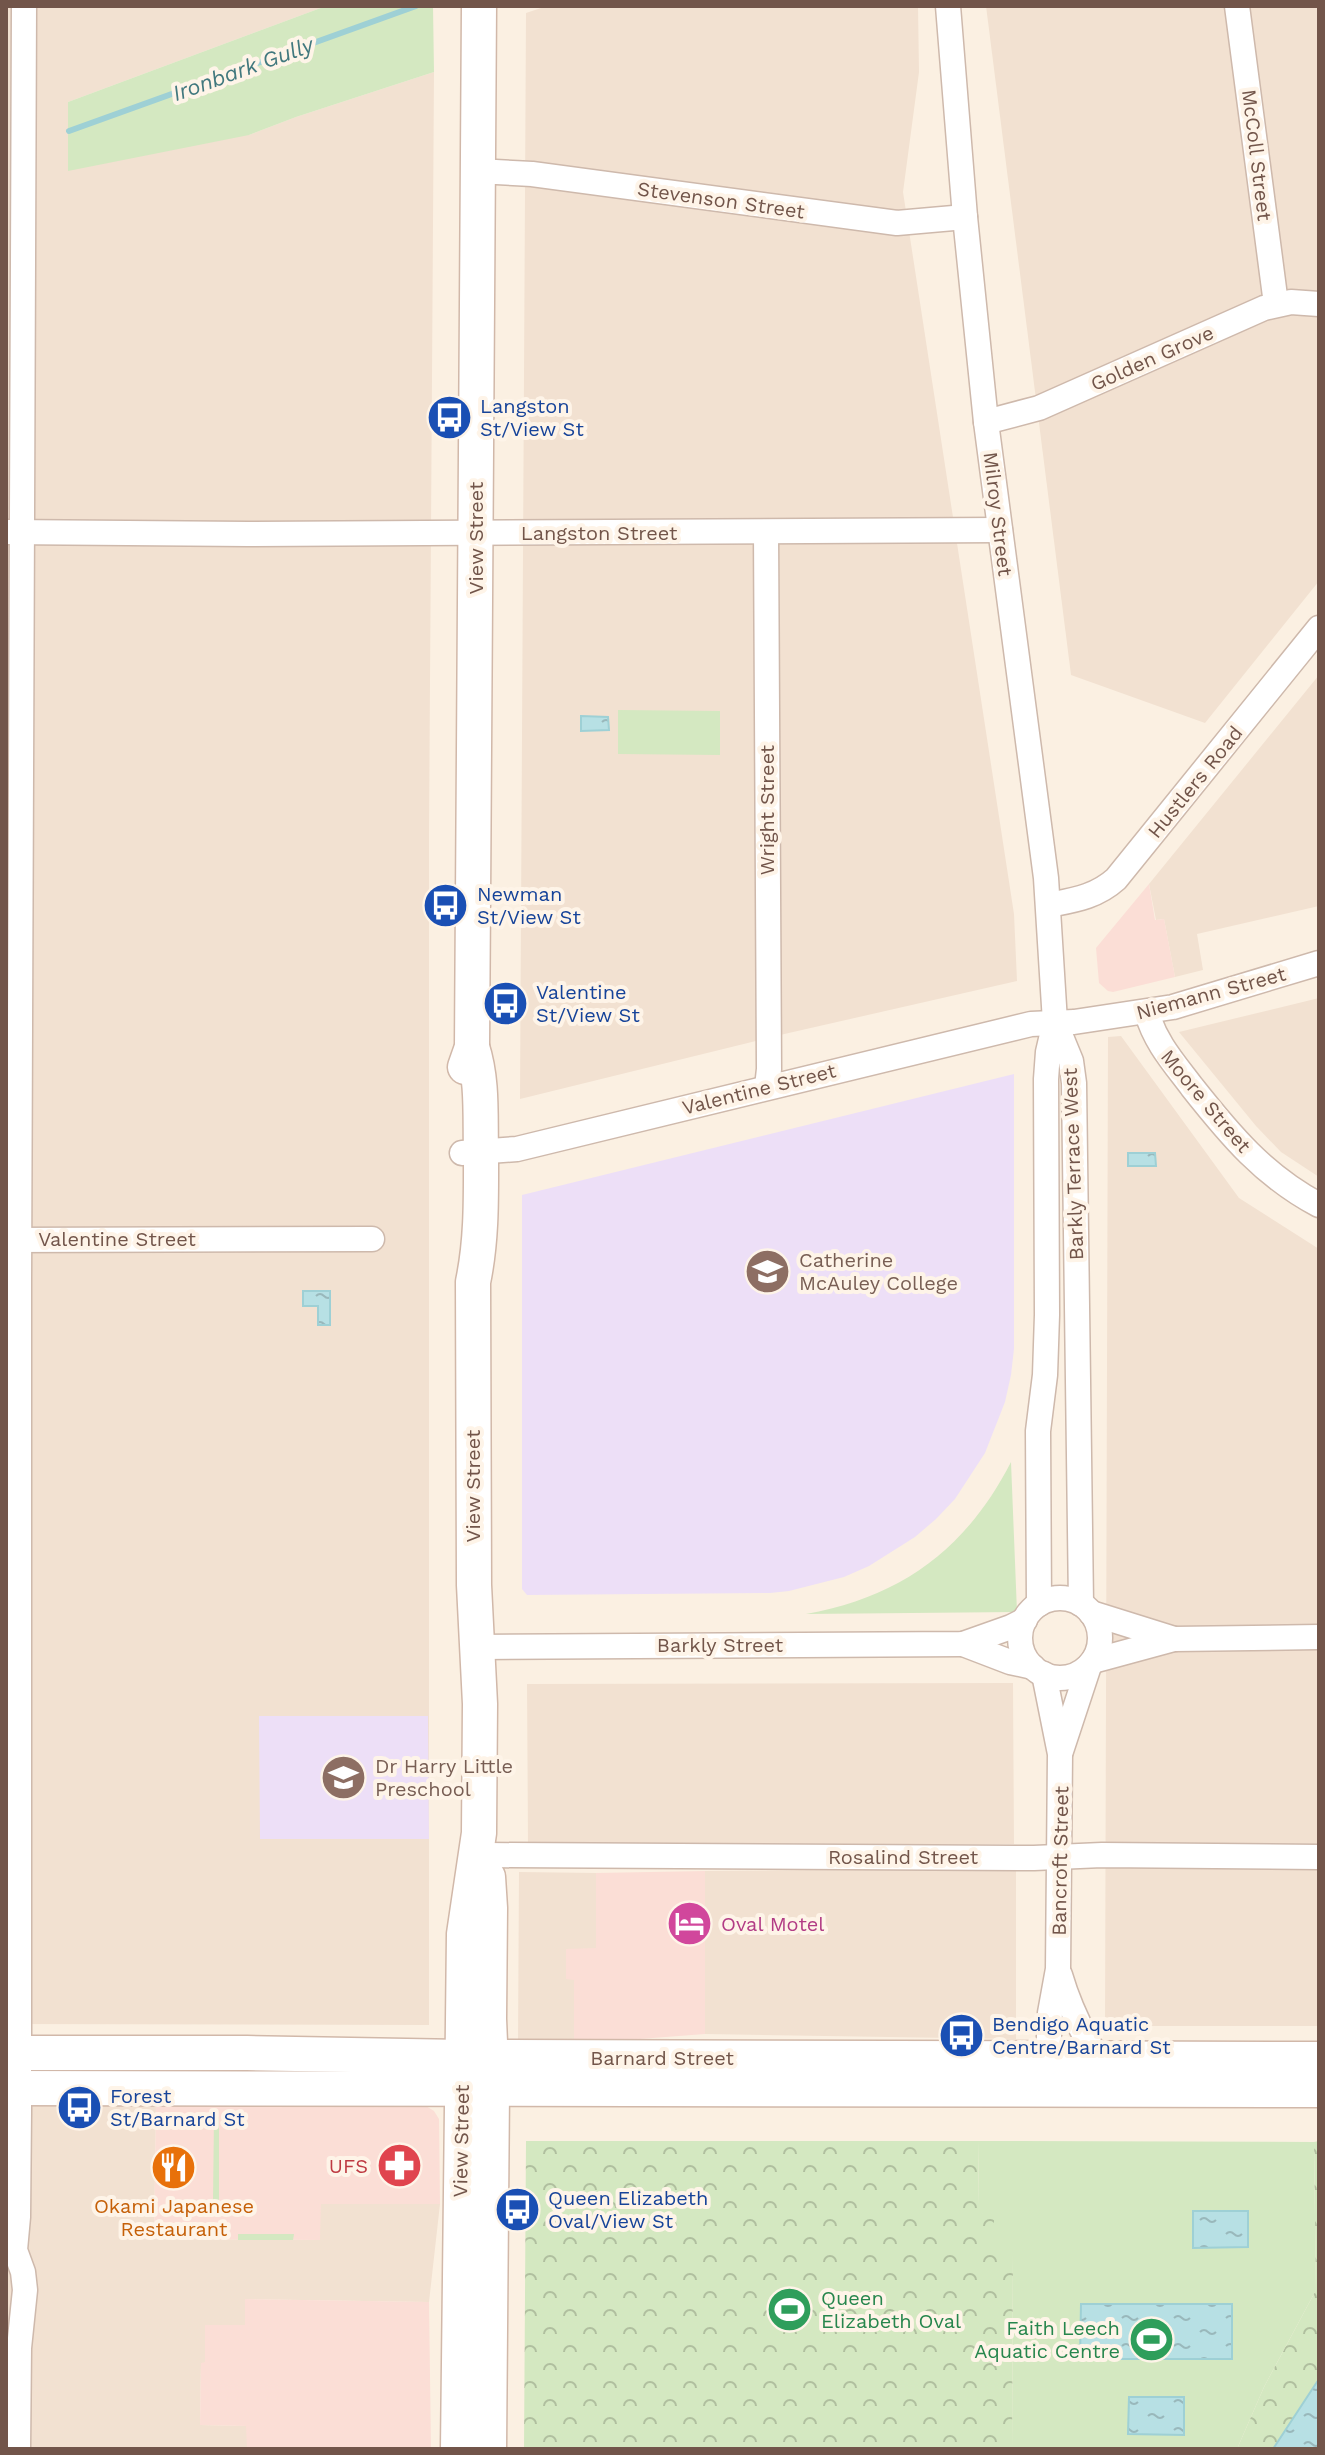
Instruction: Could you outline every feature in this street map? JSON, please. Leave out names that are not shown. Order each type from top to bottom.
[{"type":"main road","name":"View Street","points":[[477,13],[472,1047],[462,1088],[471,1152],[464,1241],[473,1282],[474,1558],[483,1844],[464,1934],[477,2073],[489,2449]]},
{"type":"main road","name":"Barnard Street","points":[[12,2053],[247,2053],[477,2073],[1319,2090]]},
{"type":"main road","name":"Barnard Street","points":[[13,2088],[1048,2059],[1319,2059]]},
{"type":"main road","points":[[1048,2059],[1053,2069],[1063,2075],[1183,2076],[1241,2090]]},
{"type":"main road","points":[[1276,2059],[1319,2069]]},
{"type":"main road","name":"View Street","points":[[458,2449],[477,2073]]},
{"type":"street","points":[[18,2449],[19,2348],[25,2290],[23,2272],[15,2250],[18,2217],[12,2053],[13,1240],[15,532],[24,6]]},
{"type":"street","name":"Milroy Street","points":[[948,6],[986,422],[1049,905],[1055,1022]]},
{"type":"street","name":"McColl Street","points":[[1237,6],[1276,304]]},
{"type":"street","name":"Stevenson Street","points":[[477,171],[532,174],[897,223],[965,217]]},
{"type":"street","name":"Golden Grove","points":[[986,422],[1039,408],[1276,304],[1319,304]]},
{"type":"street","name":"Langston Street","points":[[15,532],[476,534],[1000,530]]},
{"type":"street","name":"Wright Street","points":[[766,532],[767,1087]]},
{"type":"street","name":"Hustlers Road","points":[[1049,905],[1088,897],[1116,879],[1319,628]]},
{"type":"street","name":"Niemann Street","points":[[1055,1022],[1147,1013],[1319,963]]},
{"type":"street","name":"Moore Street","points":[[1147,1013],[1158,1042],[1233,1138],[1293,1191],[1319,1205]]},
{"type":"street","name":"Valentine Street","points":[[471,1152],[517,1149],[1031,1024],[1055,1022]]},
{"type":"street","name":"Barkly Terrace West","points":[[1055,1022],[1071,1061],[1074,1083],[1086,1608]]},
{"type":"street","name":"Barkly Terrace West","points":[[1032,1612],[1038,1431],[1045,1375],[1047,1315],[1046,1079],[1055,1022]]},
{"type":"street","name":"Valentine Street","points":[[13,1240],[372,1239]]},
{"type":"street","points":[[1174,1639],[1059,1598],[1032,1612],[1021,1632],[1025,1657],[1038,1671],[1055,1678],[1068,1677],[1091,1663],[1174,1639],[1319,1637]]},
{"type":"street","points":[[1086,1608],[1098,1625],[1100,1637],[1099,1649],[1091,1663]]},
{"type":"street","name":"Barkly Street","points":[[478,1647],[963,1644],[1011,1627],[1032,1612]]},
{"type":"street","name":"Barkly Street","points":[[963,1644],[1038,1671]]},
{"type":"street","name":"Bancroft Street","points":[[1060,1754],[1091,1663]]},
{"type":"street","name":"Bancroft Street","points":[[1038,1671],[1060,1754],[1058,1969],[1050,2013],[1048,2059]]},
{"type":"street","name":"Rosalind Street","points":[[483,1844],[1026,1858],[1319,1857]]},
{"type":"street","name":"Bancroft Street","points":[[1058,1969],[1074,2016],[1098,2059]]},
{"type":"shaded area","points":[[6,6],[326,6],[68,102],[249,135],[434,72],[429,836],[429,2025],[6,2024]]},
{"type":"shaded area","points":[[547,6],[918,6],[919,72],[903,192],[1014,914],[1017,981],[520,1099],[526,13]]},
{"type":"shaded area","points":[[986,6],[1319,6],[1319,581],[1205,723],[1071,675]]},
{"type":"shaded area","points":[[1319,675],[1319,906],[1197,934],[1203,970],[1175,977],[1164,919],[1156,920],[1149,884]]},
{"type":"shaded area","points":[[1149,884],[1155,920],[1164,919],[1175,977],[1108,991],[1099,983],[1096,948]]},
{"type":"shaded area","points":[[1319,998],[1319,1177],[1281,1152],[1179,1032]]},
{"type":"shaded area","points":[[1121,1036],[1239,1198],[1319,1249],[1319,2026],[1105,2026],[1108,1037]]},
{"type":"shaded area","name":"Catherine McAuley College","points":[[1014,1074],[1014,1349],[1011,1375],[1005,1402],[985,1453],[955,1499],[915,1537],[869,1566],[844,1577],[789,1591],[527,1595],[522,1589],[522,1195]]},
{"type":"shaded area","points":[[1013,1683],[1014,1844],[528,1845],[527,1684]]},
{"type":"shaded area","name":"Dr Harry Little Preschool","points":[[259,1716],[428,1716],[429,1839],[260,1839]]},
{"type":"shaded area","points":[[1016,1868],[1016,2039],[705,2034],[705,1871]]},
{"type":"shaded area","points":[[705,1871],[705,2034],[574,2044],[574,1980],[566,1979],[566,1949],[596,1948],[596,1873]]},
{"type":"shaded area","points":[[519,1872],[596,1873],[596,1949],[566,1949],[574,1979],[574,2044],[518,2044]]},
{"type":"shaded area","points":[[156,2104],[154,2239],[320,2240],[320,2204],[440,2204],[429,2302],[246,2299],[245,2325],[201,2364],[200,2425],[247,2426],[247,2449],[6,2449],[6,2105]]},
{"type":"shaded area","points":[[156,2104],[426,2106],[439,2119],[440,2204],[321,2204],[320,2240],[154,2239]]},
{"type":"shaded area","points":[[245,2299],[429,2302],[431,2449],[247,2449],[246,2426],[200,2425],[205,2325],[245,2325]]},
{"type":"green space","points":[[326,6],[433,6],[434,72],[249,135],[68,171],[68,102]]},
{"type":"green space","points":[[618,710],[720,711],[720,755],[618,754]]},
{"type":"green space","points":[[1011,1462],[1017,1612],[806,1614],[872,1595],[928,1564],[974,1520]]},
{"type":"green space","points":[[214,2117],[219,2117],[219,2205],[213,2200]]},
{"type":"green space","points":[[526,2141],[979,2141],[978,2205],[982,2206],[983,2214],[994,2214],[994,2233],[1003,2233],[1002,2252],[1013,2253],[1012,2449],[524,2449]]},
{"type":"green space","name":"Faith Leech Aquatic Centre","points":[[979,2141],[1314,2142],[1316,2290],[1264,2387],[1237,2449],[1012,2449],[1013,2253],[1002,2253],[1002,2234],[994,2233],[978,2206]]},
{"type":"green space","points":[[1319,2141],[1319,2449],[1237,2449],[1264,2387],[1316,2290],[1314,2142]]},
{"type":"green space","points":[[238,2234],[294,2234],[293,2240],[238,2240]]},
{"type":"water","points":[[581,716],[608,717],[609,730],[581,731]]},
{"type":"water","points":[[1128,1153],[1155,1153],[1156,1166],[1128,1166]]},
{"type":"water","points":[[303,1291],[330,1291],[330,1325],[318,1325],[318,1306],[303,1306]]},
{"type":"water","points":[[1193,2211],[1248,2211],[1248,2247],[1193,2248]]},
{"type":"water","points":[[1081,2304],[1232,2304],[1232,2359],[1080,2359]]},
{"type":"water","points":[[1319,2379],[1319,2449],[1273,2449],[1313,2388]]},
{"type":"water","points":[[1129,2397],[1184,2397],[1184,2435],[1128,2434]]},
{"type":"waterway","name":"Ironbark Gully","points":[[69,131],[416,6]]},
{"type":"place","name":"Langston St/View St","points":[[449,418]]},
{"type":"place","name":"Newman St/View St","points":[[446,906]]},
{"type":"place","name":"Valentine St/View St","points":[[505,1003]]},
{"type":"place","name":"Catherine McAuley College","points":[[768,1272]]},
{"type":"place","name":"Dr Harry Little Preschool","points":[[344,1777]]},
{"type":"place","name":"Oval Motel","points":[[690,1924]]},
{"type":"place","name":"Bendigo Aquatic Centre/Barnard St","points":[[961,2035]]},
{"type":"place","name":"Forest St/Barnard St","points":[[79,2108]]},
{"type":"place","name":"UFS","points":[[399,2166]]},
{"type":"place","name":"Okami Japanese Restaurant","points":[[174,2167]]},
{"type":"place","name":"Queen Elizabeth Oval/View St","points":[[517,2209]]},
{"type":"place","name":"Queen Elizabeth Oval","points":[[790,2309]]},
{"type":"place","name":"Faith Leech Aquatic Centre","points":[[1151,2339]]}]
